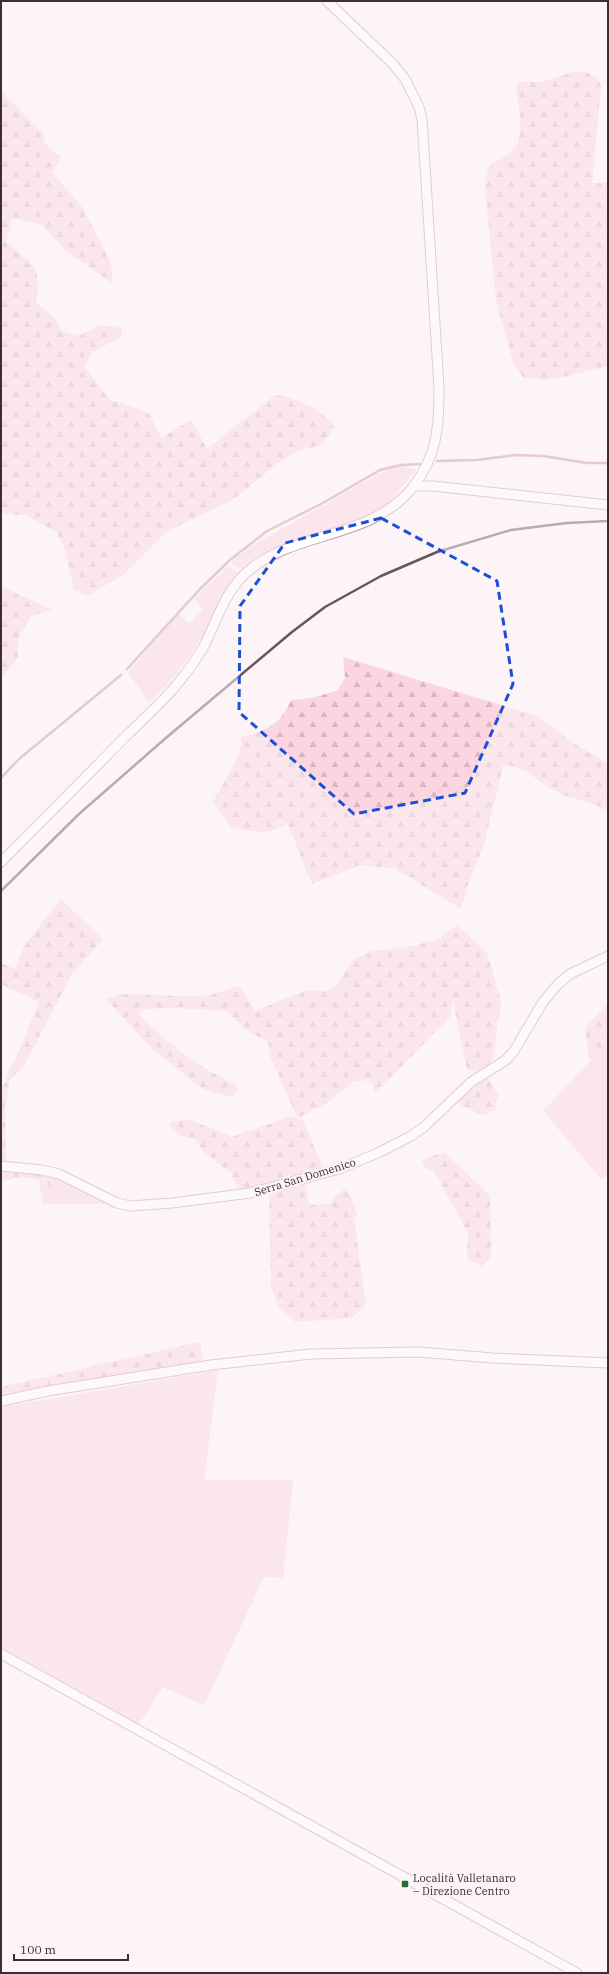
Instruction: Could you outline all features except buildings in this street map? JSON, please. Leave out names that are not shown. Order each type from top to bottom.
[{"type":"street","points":[[1,862],[177,684],[200,652],[228,597],[242,576],[264,560],[278,553],[369,522],[394,506],[414,486],[432,453],[437,436],[439,387],[422,119],[419,107],[405,79],[382,53],[327,1]]},
{"type":"street","points":[[414,486],[433,486],[608,505]]},
{"type":"street","name":"Serra San Domenico","points":[[1,1166],[42,1170],[59,1174],[117,1203],[130,1206],[172,1204],[250,1193],[339,1169],[378,1153],[411,1136],[424,1126],[471,1082],[506,1060],[514,1051],[543,1002],[557,984],[570,974],[608,956]]},
{"type":"street","points":[[1,1401],[48,1391],[211,1365],[311,1354],[418,1352],[493,1358],[608,1363]]},
{"type":"street","points":[[1,1654],[577,1973]]},
{"type":"highlighted area","points":[[381,518],[497,581],[513,684],[465,793],[354,814],[239,712],[240,606],[285,543]]},
{"type":"green space","points":[[575,71],[591,74],[597,78],[601,86],[592,183],[608,183],[608,366],[555,378],[534,379],[523,377],[513,362],[496,300],[485,187],[486,176],[492,165],[509,154],[518,142],[520,135],[520,118],[516,87],[519,82],[542,82]]},
{"type":"green space","points":[[1,91],[43,133],[44,143],[61,158],[52,172],[82,207],[111,263],[113,284],[65,250],[42,225],[12,218],[6,242],[34,266],[38,280],[36,303],[54,317],[62,331],[79,336],[99,325],[121,328],[122,336],[92,353],[84,366],[110,400],[139,409],[150,415],[161,438],[191,420],[207,449],[275,395],[284,396],[308,405],[323,415],[335,427],[321,445],[298,451],[277,464],[234,499],[167,531],[124,574],[88,596],[74,589],[64,547],[56,532],[26,515],[1,514]]},
{"type":"green space","points":[[404,466],[416,470],[390,502],[365,518],[278,548],[261,556],[243,570],[232,565],[232,561],[252,546],[379,473],[394,467]]},
{"type":"green space","points":[[229,566],[240,574],[224,596],[191,655],[171,680],[149,703],[128,672],[178,613],[189,624],[203,609],[194,598]]},
{"type":"green space","points":[[1,586],[52,610],[31,616],[18,638],[18,657],[1,678]]},
{"type":"green space","points":[[343,657],[537,716],[575,744],[608,764],[608,811],[596,805],[561,794],[520,769],[503,765],[484,845],[467,887],[461,909],[394,868],[360,865],[312,884],[288,824],[266,833],[232,828],[213,802],[236,761],[241,744],[241,737],[272,726],[287,709],[291,700],[313,698],[338,690],[345,678]]},
{"type":"green space","points":[[61,899],[103,939],[72,974],[25,1064],[10,1080],[5,1105],[6,1162],[1,1163],[1,1089],[4,1086],[11,1066],[14,1063],[39,1002],[1,984],[1,963],[15,969],[25,945]]},
{"type":"green space","points":[[457,925],[487,953],[501,1001],[493,1059],[482,1071],[467,1070],[453,1001],[450,1017],[375,1093],[373,1084],[364,1080],[353,1082],[327,1103],[300,1117],[296,1115],[270,1056],[268,1041],[250,1033],[226,1011],[175,1008],[142,1009],[139,1015],[161,1036],[197,1063],[223,1079],[237,1085],[237,1091],[231,1097],[201,1088],[148,1045],[106,999],[122,994],[204,997],[239,986],[255,1011],[307,990],[328,991],[336,986],[353,960],[372,951],[402,948],[437,940]]},
{"type":"green space","points":[[608,1003],[608,1049],[590,1061],[585,1028]]},
{"type":"green space","points":[[608,1049],[608,1175],[601,1179],[543,1111],[590,1061]]},
{"type":"green space","points":[[486,1075],[498,1095],[495,1110],[482,1115],[453,1101]]},
{"type":"green space","points":[[291,1116],[303,1121],[323,1167],[248,1191],[238,1189],[231,1173],[203,1152],[195,1139],[180,1136],[170,1126],[172,1122],[188,1119],[232,1137]]},
{"type":"green space","points":[[444,1152],[490,1195],[491,1257],[482,1266],[467,1259],[468,1233],[434,1171],[427,1169],[422,1160]]},
{"type":"green space","points":[[1,1169],[31,1171],[59,1178],[58,1184],[52,1187],[40,1180],[27,1178],[15,1178],[1,1181]]},
{"type":"green space","points":[[59,1178],[111,1204],[43,1204],[39,1180],[46,1182]]},
{"type":"green space","points":[[305,1181],[309,1205],[330,1204],[337,1194],[345,1189],[351,1196],[357,1216],[354,1218],[366,1305],[352,1318],[295,1322],[279,1308],[271,1287],[269,1190]]},
{"type":"green space","points":[[200,1342],[203,1364],[1,1399],[1,1387]]},
{"type":"green space","points":[[218,1370],[204,1480],[293,1480],[283,1578],[264,1577],[204,1705],[163,1687],[137,1727],[1,1649],[1,1407]]},
{"type":"waterway","points":[[437,461],[477,460],[515,455],[543,456],[587,463],[608,463]]},
{"type":"waterway","points":[[127,669],[200,589],[230,560],[267,531],[321,504],[380,470],[401,465],[420,464]]},
{"type":"waterway","points":[[1,778],[19,759],[121,675]]},
{"type":"railway","points":[[1,891],[79,814],[167,737],[292,632],[325,607],[381,576],[437,552],[511,530],[567,523],[608,521]]},
{"type":"place","name":"Località Valletanaro – Direzione Centro","points":[[405,1884]]}]
